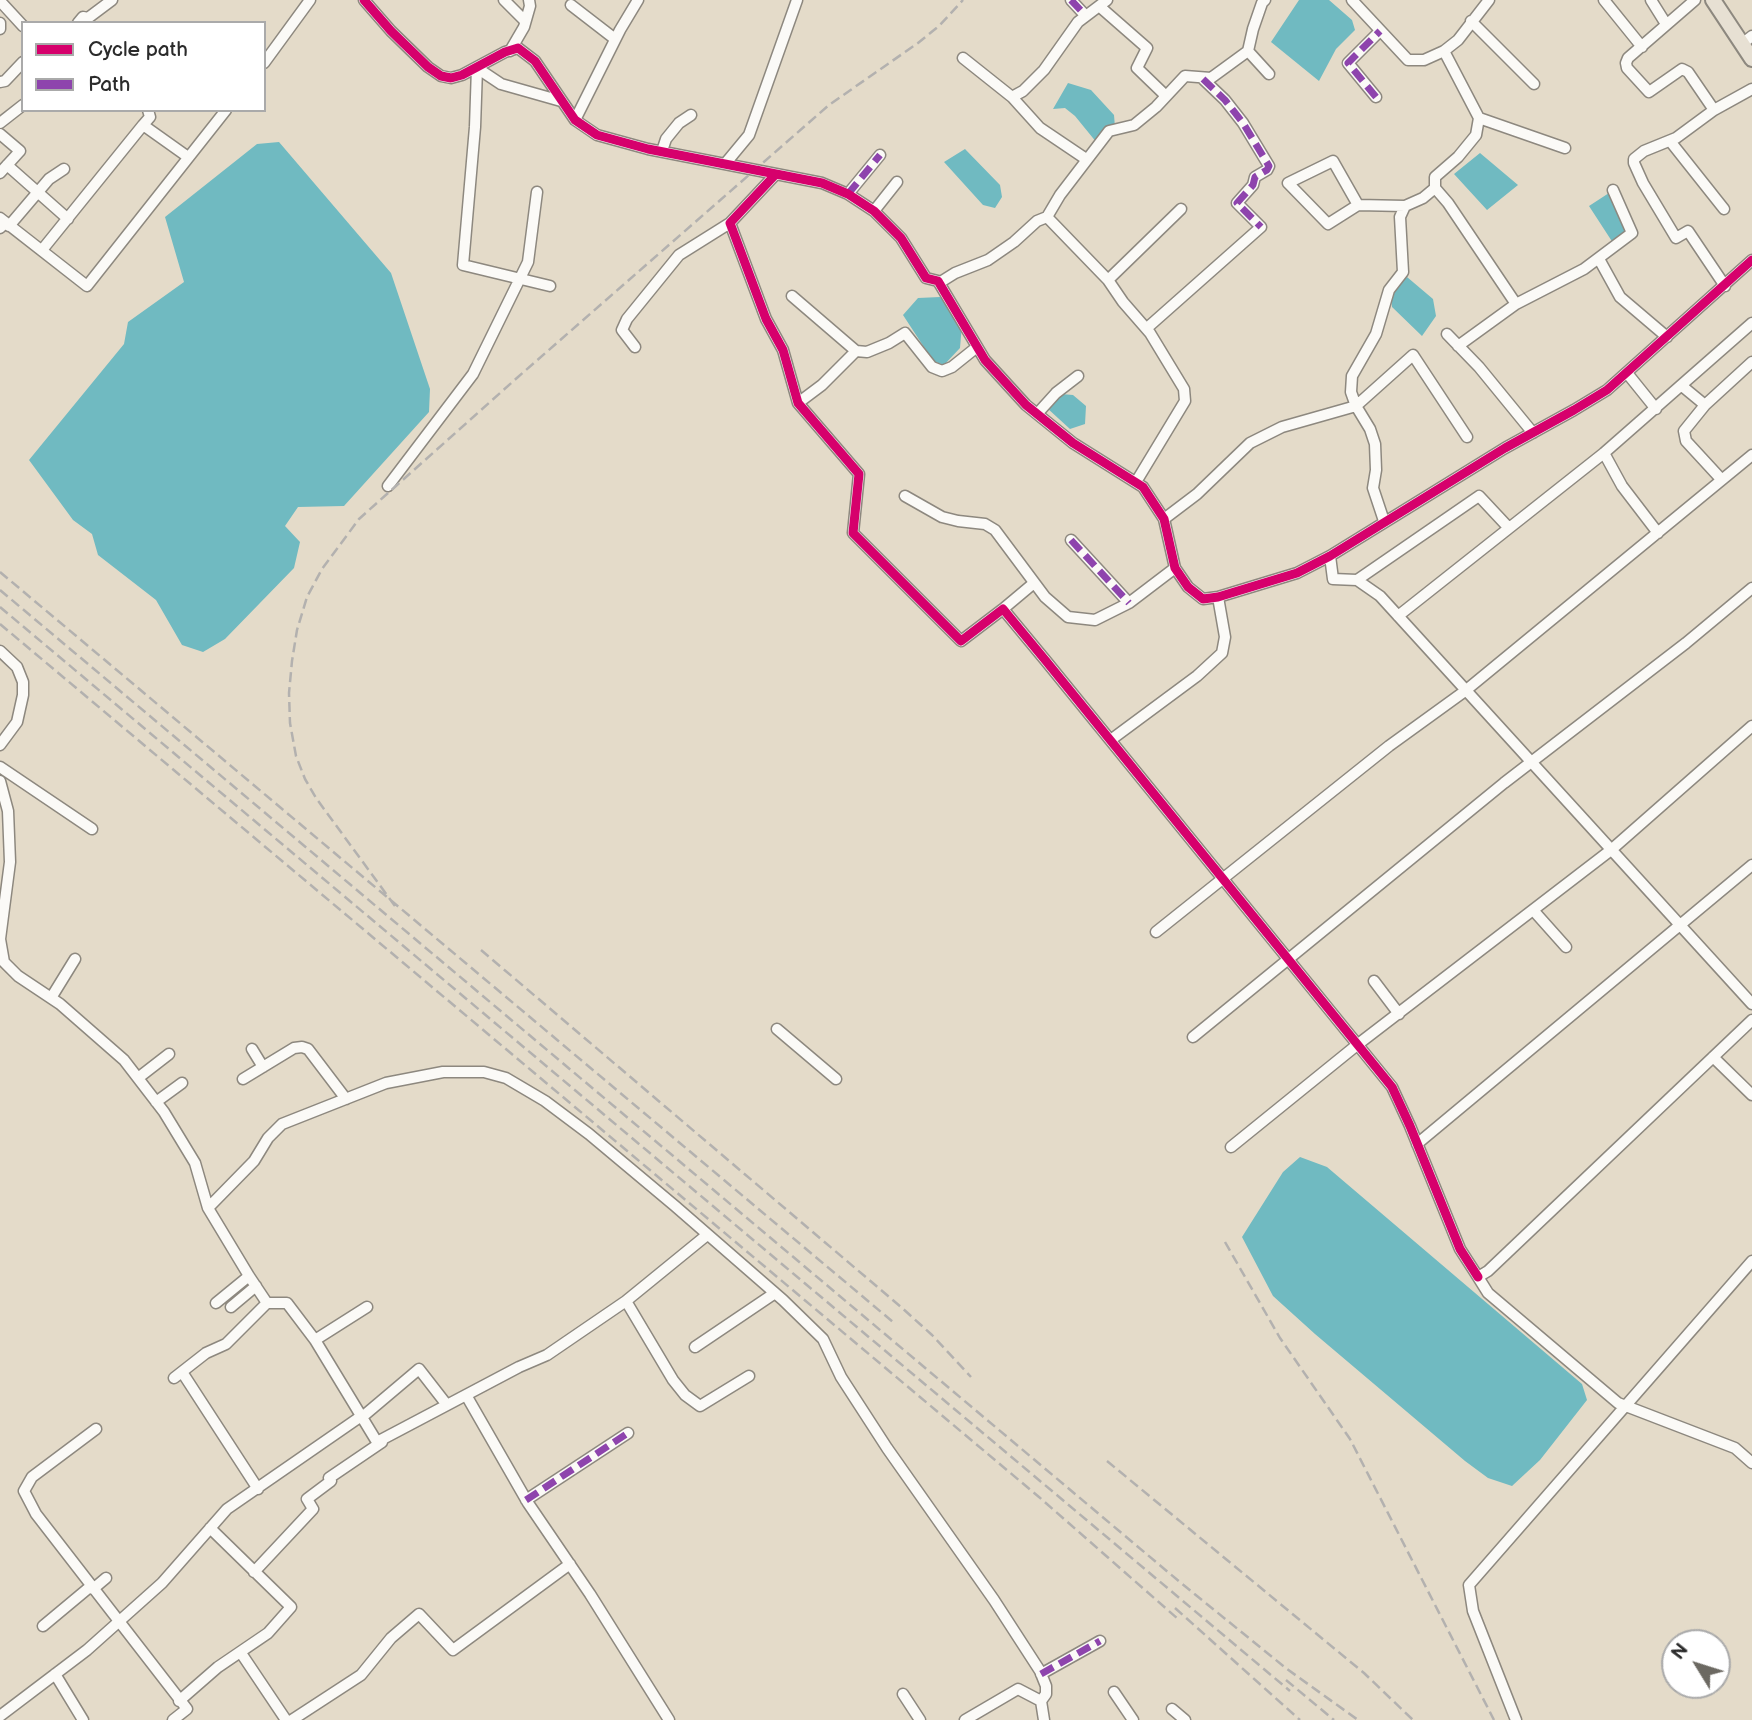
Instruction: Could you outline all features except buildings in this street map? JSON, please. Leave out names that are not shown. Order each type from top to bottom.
[{"type":"main road","points":[[1713,0],[1747,40],[1752,58]]},
{"type":"street","points":[[80,21],[83,17],[88,18],[111,0]]},
{"type":"street","points":[[266,60],[310,0]]},
{"type":"street","points":[[364,0],[391,31],[441,76],[452,78],[518,48],[535,61],[575,120],[597,135],[662,152],[822,183],[848,194],[874,211],[901,238],[926,278],[939,283],[985,360],[1026,405],[1073,443],[1143,487],[1164,519],[1175,568],[1188,587],[1203,600],[1297,573],[1330,556],[1384,521],[1596,397],[1627,373],[1752,260]]},
{"type":"street","points":[[504,0],[525,21]]},
{"type":"street","points":[[510,51],[525,21],[530,6],[529,0]]},
{"type":"street","points":[[575,120],[615,39],[638,0]]},
{"type":"street","points":[[725,164],[749,135],[797,0]]},
{"type":"street","points":[[1071,0],[1085,15]]},
{"type":"street","points":[[939,283],[954,273],[988,260],[1014,242],[1037,221],[1047,217],[1060,195],[1109,131],[1134,125],[1185,76],[1211,78],[1248,51],[1253,29],[1265,0]]},
{"type":"street","points":[[1352,0],[1408,60],[1424,60],[1444,51],[1458,40],[1489,0]]},
{"type":"street","points":[[1604,0],[1642,47]]},
{"type":"street","points":[[1651,0],[1666,24]]},
{"type":"street","points":[[1695,0],[1628,58],[1626,63],[1627,68],[1649,92],[1682,69],[1688,72],[1714,110]]},
{"type":"street","points":[[1012,97],[1023,91],[1044,70],[1085,15],[1103,3],[1147,48],[1137,68],[1166,96]]},
{"type":"street","points":[[1,5],[21,24]]},
{"type":"street","points":[[571,5],[615,39]]},
{"type":"street","points":[[1471,21],[1534,84]]},
{"type":"street","points":[[0,23],[0,29]]},
{"type":"street","points":[[1376,97],[1348,63],[1380,31]]},
{"type":"street","points":[[1248,51],[1269,74]]},
{"type":"street","points":[[1444,51],[1479,118],[1476,135],[1458,157],[1435,177],[1435,188],[1516,304]]},
{"type":"street","points":[[963,58],[1012,97],[1040,128],[1086,159]]},
{"type":"street","points":[[0,82],[5,81],[21,64]]},
{"type":"street","points":[[477,68],[501,84],[561,101]]},
{"type":"street","points":[[477,68],[475,127],[463,265],[550,286]]},
{"type":"street","points":[[1147,328],[1261,227],[1237,204],[1253,185],[1255,177],[1269,166],[1243,122],[1203,79]]},
{"type":"street","points":[[1725,286],[1688,231],[1676,238],[1634,163],[1637,155],[1670,141],[1714,110],[1752,89]]},
{"type":"street","points":[[0,123],[21,107]]},
{"type":"street","points":[[42,250],[150,117],[149,112]]},
{"type":"street","points":[[0,218],[5,227],[42,250],[87,286],[224,112]]},
{"type":"street","points":[[662,152],[666,139],[679,123],[691,115]]},
{"type":"street","points":[[1479,118],[1565,148]]},
{"type":"street","points":[[143,125],[188,158]]},
{"type":"street","points":[[0,134],[20,151],[4,169],[38,192],[68,219]]},
{"type":"street","points":[[1670,141],[1724,209]]},
{"type":"street","points":[[848,194],[880,155]]},
{"type":"street","points":[[1358,205],[1334,161],[1289,183],[1328,224],[1358,205],[1405,206],[1423,198],[1435,188]]},
{"type":"street","points":[[5,227],[49,179],[64,169]]},
{"type":"street","points":[[635,347],[622,330],[626,318],[679,255],[730,223],[775,175]]},
{"type":"street","points":[[874,211],[897,182]]},
{"type":"street","points":[[1458,346],[1516,304],[1599,259],[1632,233],[1613,190]]},
{"type":"street","points":[[388,486],[473,374],[528,262],[537,192]]},
{"type":"street","points":[[1384,521],[1373,488],[1376,470],[1375,444],[1370,429],[1356,406],[1352,392],[1352,376],[1376,334],[1389,290],[1403,272],[1400,217],[1405,206]]},
{"type":"street","points":[[1108,280],[1181,209]]},
{"type":"street","points":[[1047,217],[1108,280],[1123,302],[1147,328],[1184,389],[1185,401],[1136,482]]},
{"type":"street","points":[[730,223],[766,319],[783,350],[798,403],[859,474],[853,533],[961,641],[1034,583]]},
{"type":"street","points":[[1599,259],[1620,297],[1667,337]]},
{"type":"street","points":[[792,296],[856,351],[867,352],[889,344],[905,333],[932,367],[942,371],[977,347]]},
{"type":"street","points":[[1398,616],[1604,453],[1752,323]]},
{"type":"street","points":[[1447,334],[1479,367],[1533,433]]},
{"type":"street","points":[[798,403],[822,386],[856,351]]},
{"type":"street","points":[[1164,519],[1197,494],[1250,443],[1282,427],[1356,406],[1413,355],[1466,437]]},
{"type":"street","points":[[1721,479],[1686,441],[1684,431],[1705,405],[1752,362]]},
{"type":"street","points":[[1627,373],[1656,409]]},
{"type":"street","points":[[1037,414],[1056,393],[1078,376]]},
{"type":"street","points":[[1682,386],[1705,405]]},
{"type":"street","points":[[1604,453],[1622,486],[1658,533]]},
{"type":"street","points":[[1156,932],[1389,746],[1465,691],[1752,455]]},
{"type":"street","points":[[905,496],[942,517],[985,524],[995,530],[1045,597],[1069,617],[1095,620],[1129,603],[1175,568]]},
{"type":"street","points":[[1357,580],[1479,496],[1508,527]]},
{"type":"street","points":[[1071,540],[1129,603]]},
{"type":"street","points":[[1330,556],[1333,579],[1357,580],[1380,596],[1752,1004]]},
{"type":"street","points":[[1194,1037],[1533,762],[1686,643],[1752,587]]},
{"type":"street","points":[[1112,740],[1197,676],[1222,653],[1225,637],[1218,597]]},
{"type":"street","points":[[1003,609],[1392,1087],[1460,1249],[1488,1293],[1618,1403],[1735,1448],[1752,1464]]},
{"type":"street","points":[[0,652],[17,667],[23,682],[17,722],[0,745]]},
{"type":"street","points":[[1231,1147],[1357,1045],[1611,850],[1752,726]]},
{"type":"street","points":[[0,767],[92,829]]},
{"type":"street","points":[[0,781],[8,811],[10,862],[0,939],[4,962],[124,1060],[156,1102],[195,1163],[208,1208],[267,1303]]},
{"type":"street","points":[[1417,1144],[1752,865]]},
{"type":"street","points":[[1533,910],[1566,947]]},
{"type":"street","points":[[51,998],[75,958]]},
{"type":"street","points":[[1374,981],[1399,1014]]},
{"type":"street","points":[[1478,1277],[1488,1271],[1752,1020]]},
{"type":"street","points":[[777,1029],[836,1079]]},
{"type":"street","points":[[243,1079],[302,1046],[308,1049],[346,1099]]},
{"type":"street","points":[[252,1049],[262,1067]]},
{"type":"street","points":[[138,1079],[169,1054]]},
{"type":"street","points":[[1713,1057],[1752,1095]]},
{"type":"street","points":[[208,1208],[254,1161],[268,1138],[282,1124],[387,1083],[443,1072],[484,1072],[506,1078],[545,1101],[585,1130],[775,1293],[823,1339],[841,1377],[880,1437],[995,1601],[1041,1674],[1046,1693],[1041,1701],[1044,1720]]},
{"type":"street","points":[[156,1102],[182,1083]]},
{"type":"street","points":[[254,1572],[313,1509],[307,1499],[331,1480],[329,1478],[385,1440],[447,1405],[547,1355],[626,1301],[707,1235]]},
{"type":"street","points":[[1516,1720],[1473,1611],[1469,1585],[1752,1261]]},
{"type":"street","points":[[216,1303],[248,1276]]},
{"type":"street","points":[[231,1307],[256,1286]]},
{"type":"street","points":[[695,1347],[775,1293]]},
{"type":"street","points":[[626,1301],[673,1380],[685,1395],[700,1406],[749,1376]]},
{"type":"street","points":[[258,1489],[178,1375],[206,1353],[226,1344],[267,1303],[287,1303],[316,1339],[377,1442],[385,1440]]},
{"type":"street","points":[[316,1339],[367,1307]]},
{"type":"street","points":[[6,1716],[162,1583],[227,1508],[361,1417],[418,1369],[447,1405]]},
{"type":"street","points":[[466,1395],[526,1500],[669,1720]]},
{"type":"street","points":[[96,1429],[32,1477],[24,1491],[36,1514],[187,1709],[173,1720]]},
{"type":"street","points":[[526,1500],[628,1433]]},
{"type":"street","points":[[179,1701],[218,1667],[268,1633],[291,1607],[210,1528]]},
{"type":"street","points":[[292,1720],[361,1675],[391,1638],[419,1614],[453,1650],[570,1564]]},
{"type":"street","points":[[43,1626],[106,1578]]},
{"type":"street","points":[[1041,1674],[1100,1641]]},
{"type":"street","points":[[241,1653],[286,1720]]},
{"type":"street","points":[[55,1674],[83,1720]]},
{"type":"street","points":[[965,1720],[1017,1689],[1041,1701]]},
{"type":"street","points":[[1114,1692],[1133,1720]]},
{"type":"street","points":[[903,1694],[920,1720]]},
{"type":"street","points":[[1172,1709],[1185,1720]]},
{"type":"water","points":[[1299,0],[1329,0],[1352,20],[1355,30],[1336,49],[1319,81],[1271,42]]},
{"type":"water","points":[[1068,83],[1091,90],[1114,115],[1115,127],[1097,143],[1065,108],[1053,109]]},
{"type":"water","points":[[279,142],[391,273],[430,389],[429,412],[344,506],[298,507],[285,526],[300,542],[294,568],[225,639],[203,652],[182,645],[156,600],[98,555],[92,534],[73,520],[29,460],[124,344],[128,322],[184,282],[165,217],[257,144]]},
{"type":"water","points":[[965,149],[1000,185],[1002,197],[995,208],[983,205],[944,162]]},
{"type":"water","points":[[1480,153],[1518,185],[1487,210],[1454,174]]},
{"type":"water","points":[[1609,193],[1629,222],[1629,233],[1615,246],[1589,206]]},
{"type":"water","points":[[1407,277],[1433,299],[1436,316],[1422,336],[1392,307],[1390,290]]},
{"type":"water","points":[[940,297],[962,324],[960,348],[944,365],[933,361],[903,315],[918,298]]},
{"type":"water","points":[[1061,394],[1073,395],[1086,406],[1085,424],[1070,429],[1047,408]]},
{"type":"water","points":[[1300,1157],[1327,1167],[1582,1384],[1587,1400],[1540,1460],[1512,1486],[1488,1478],[1465,1461],[1273,1296],[1242,1237],[1283,1172]]},
{"type":"railway","points":[[395,906],[316,798],[296,756],[290,723],[292,661],[297,630],[307,597],[322,569],[359,519],[518,377],[829,105],[918,43],[939,26],[963,0]]},
{"type":"railway","points":[[0,572],[893,1322]]},
{"type":"railway","points":[[0,590],[1181,1583],[1287,1669],[1358,1720]]},
{"type":"railway","points":[[0,607],[1290,1691]]},
{"type":"railway","points":[[0,624],[1039,1497],[1178,1619]]},
{"type":"railway","points":[[481,950],[901,1307],[932,1335],[971,1377]]},
{"type":"railway","points":[[1225,1242],[1280,1338],[1350,1439],[1494,1720]]},
{"type":"railway","points":[[1107,1461],[1364,1673],[1413,1720]]},
{"type":"railway","points":[[1175,1608],[1300,1720]]},
{"type":"railway","points":[[1286,1680],[1334,1720]]},
{"type":"marked path","points":[[1071,0],[1085,15]]},
{"type":"marked path","points":[[1376,97],[1348,63],[1380,31]]},
{"type":"marked path","points":[[1203,79],[1225,100],[1243,123],[1269,166],[1255,177],[1253,185],[1237,203],[1261,227]]},
{"type":"marked path","points":[[848,194],[880,155]]},
{"type":"marked path","points":[[1071,540],[1129,603]]},
{"type":"marked path","points":[[526,1500],[628,1433]]},
{"type":"marked path","points":[[1041,1674],[1100,1641]]},
{"type":"cycle path","points":[[364,0],[391,31],[441,76],[451,78],[462,75],[518,48],[535,61],[575,120],[597,135],[648,149],[822,183],[848,194],[874,211],[901,238],[926,278],[938,281],[985,360],[1026,405],[1073,443],[1143,487],[1164,519],[1175,568],[1188,587],[1203,599],[1297,573],[1330,556],[1505,448],[1607,390],[1752,260]]},
{"type":"cycle path","points":[[775,175],[730,223],[766,319],[783,350],[798,403],[859,474],[853,533],[961,641],[1003,609],[1392,1087],[1460,1249],[1478,1277]]}]
